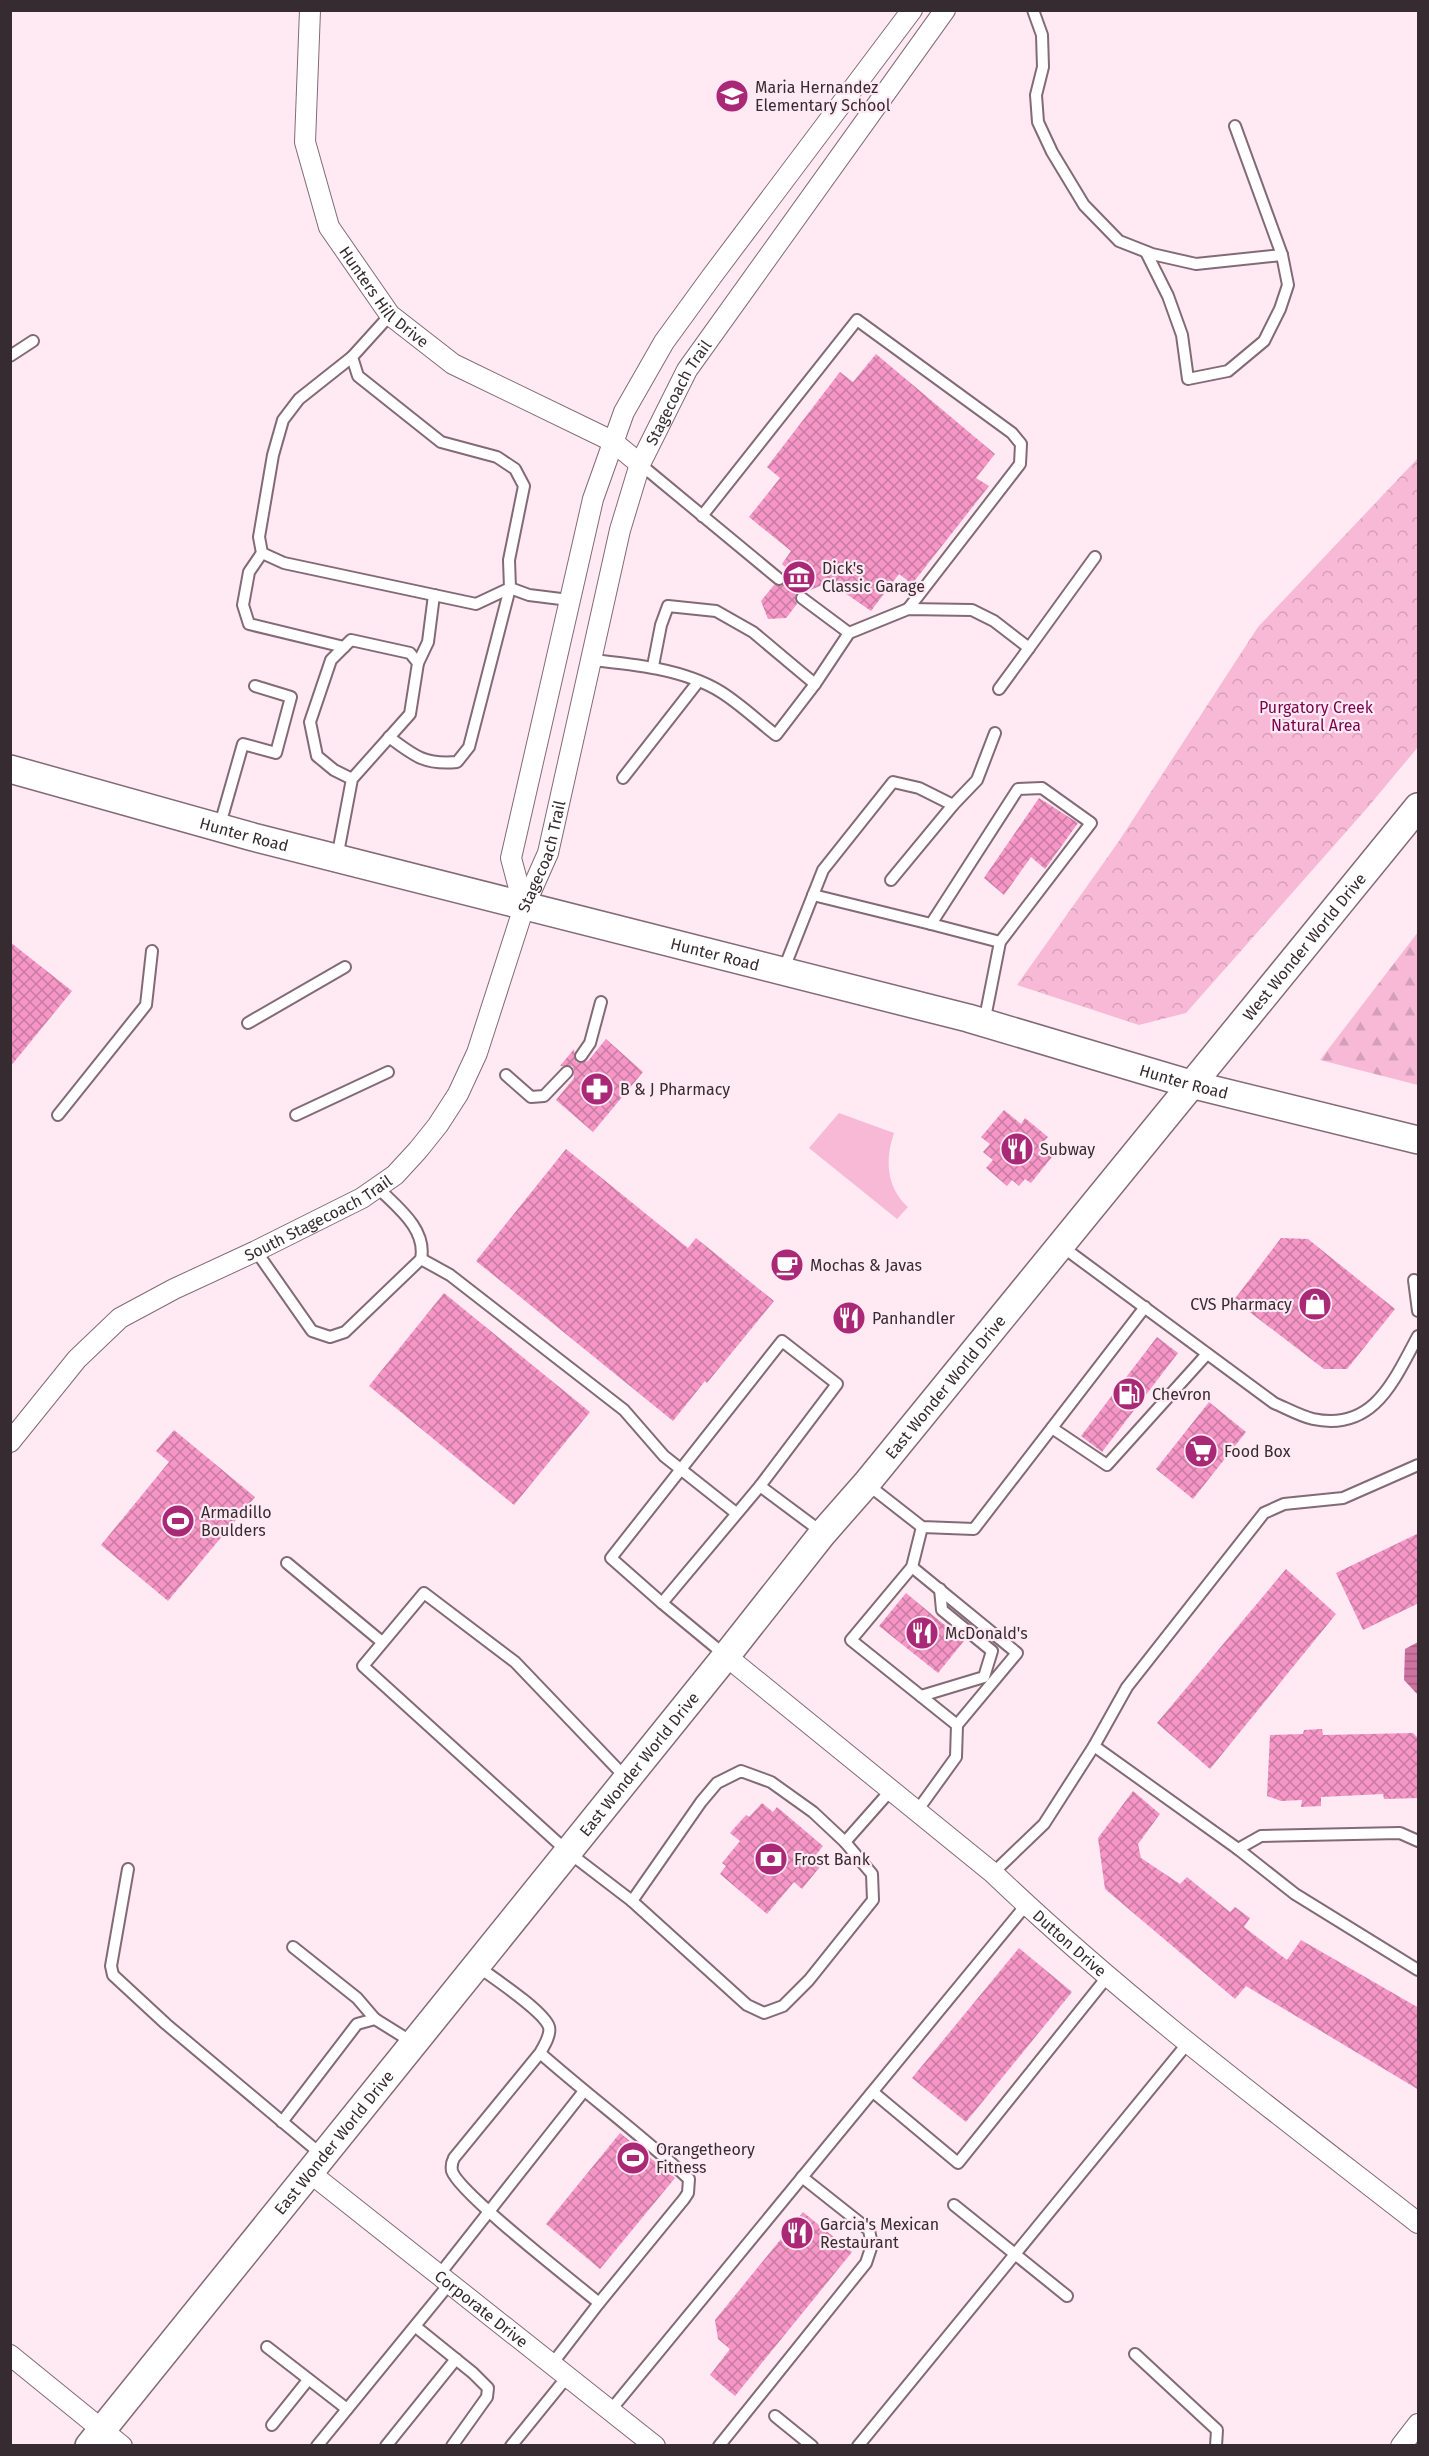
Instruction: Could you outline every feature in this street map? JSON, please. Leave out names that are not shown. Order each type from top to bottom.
[{"type":"main road","name":"Hunter Road","points":[[10,769],[219,828],[984,1023],[1190,1084],[1419,1140]]},
{"type":"main road","name":"West Wonder World Drive","points":[[1190,1084],[1419,807]]},
{"type":"main road","name":"East Wonder World Drive","points":[[104,2440],[316,2164],[823,1533],[866,1484],[1190,1084]]},
{"type":"street","name":"Hunters Hill Drive","points":[[310,10],[305,142],[330,227],[390,315],[453,364],[612,441],[640,464]]},
{"type":"street","name":"Stagecoach Trail","points":[[524,907],[511,858],[593,499],[624,412],[664,342],[912,10]]},
{"type":"street","name":"Stagecoach Trail","points":[[524,907],[548,853],[620,530],[640,464],[687,370],[945,10]]},
{"type":"street","name":"South Stagecoach Trail","points":[[10,1442],[77,1359],[120,1318],[378,1188],[418,1150],[458,1094],[477,1053],[524,907]]},
{"type":"street","name":"Dutton Drive","points":[[726,1656],[993,1874],[1187,2044],[1419,2223]]},
{"type":"street","name":"Corporate Drive","points":[[316,2164],[444,2279],[655,2445]]},
{"type":"street","points":[[10,2355],[104,2440]]},
{"type":"street","points":[[1401,2445],[1419,2424]]},
{"type":"lane","points":[[1033,10],[1042,35],[1043,67],[1036,95],[1038,122],[1052,152],[1084,205],[1119,241],[1146,252],[1196,264],[1282,255]]},
{"type":"lane","points":[[1146,252],[1168,296],[1182,334],[1188,379],[1228,371],[1264,341],[1280,309],[1288,285],[1282,255],[1235,126]]},
{"type":"lane","points":[[344,647],[249,624],[243,605],[249,572],[262,553],[259,537],[273,455],[283,420],[299,399],[352,357],[390,315]]},
{"type":"lane","points":[[702,516],[857,320],[1012,433],[1021,444],[1020,464],[908,609]]},
{"type":"lane","points":[[10,356],[33,341]]},
{"type":"lane","points":[[352,357],[358,376],[441,442],[497,457],[515,469],[524,486],[509,560],[510,588],[469,747],[457,762],[435,764],[409,752],[389,737]]},
{"type":"lane","points":[[640,464],[779,579]]},
{"type":"lane","points":[[262,553],[284,563],[476,604],[510,588],[529,595],[569,600]]},
{"type":"lane","points":[[999,689],[1095,556]]},
{"type":"lane","points":[[336,858],[352,779],[410,714],[418,663],[428,642],[434,596]]},
{"type":"lane","points":[[802,598],[849,633]]},
{"type":"lane","points":[[653,666],[659,633],[668,606],[716,611],[753,632],[815,684]]},
{"type":"lane","points":[[591,660],[653,666],[698,682],[720,691],[776,735],[815,684],[849,633],[908,609],[972,610],[994,621],[1029,648]]},
{"type":"lane","points":[[352,779],[334,770],[317,756],[310,722],[331,660],[351,640],[410,653],[418,663]]},
{"type":"lane","points":[[623,778],[698,682]]},
{"type":"lane","points":[[219,828],[243,744],[276,753],[291,697],[255,686]]},
{"type":"lane","points":[[891,880],[977,780],[995,733]]},
{"type":"lane","points":[[783,971],[823,870],[893,782],[919,788],[953,806]]},
{"type":"lane","points":[[931,924],[1018,789],[1042,788],[1091,823],[1000,942],[984,1023]]},
{"type":"lane","points":[[813,895],[1000,942]]},
{"type":"lane","points":[[58,1115],[146,1005],[152,951]]},
{"type":"lane","points":[[248,1023],[345,967]]},
{"type":"lane","points":[[581,1056],[590,1044],[601,1002]]},
{"type":"lane","points":[[296,1115],[388,1072]]},
{"type":"lane","points":[[506,1075],[531,1097],[543,1096],[567,1072]]},
{"type":"lane","points":[[256,1251],[312,1331],[330,1337],[345,1332],[421,1259],[423,1248],[413,1224],[378,1188]]},
{"type":"lane","points":[[1059,1245],[1274,1403],[1312,1419],[1341,1421],[1360,1415],[1386,1395],[1419,1336]]},
{"type":"lane","points":[[421,1259],[450,1275],[624,1410],[664,1456],[736,1513]]},
{"type":"lane","points":[[1414,1280],[1419,1311]]},
{"type":"lane","points":[[866,1484],[922,1527],[974,1529],[1145,1307]]},
{"type":"lane","points":[[662,1603],[760,1486],[837,1383],[782,1341],[611,1558],[662,1603],[726,1656]]},
{"type":"lane","points":[[1052,1428],[1107,1465],[1207,1354]]},
{"type":"lane","points":[[993,1874],[1044,1824],[1094,1746],[1127,1687],[1264,1513],[1284,1504],[1343,1498],[1419,1465]]},
{"type":"lane","points":[[760,1486],[823,1533]]},
{"type":"lane","points":[[922,1527],[912,1567],[851,1640],[957,1725]]},
{"type":"lane","points":[[287,1563],[382,1642]]},
{"type":"lane","points":[[912,1567],[1017,1653],[957,1725],[956,1757],[917,1811]]},
{"type":"lane","points":[[921,1696],[984,1677],[992,1651],[942,1611],[940,1589]]},
{"type":"lane","points":[[627,1779],[514,1662],[424,1593],[363,1666],[568,1852],[632,1901],[747,2005],[764,2013],[783,2006],[809,1980],[873,1900],[872,1874],[845,1842],[813,1812],[771,1782],[741,1771],[717,1783],[700,1802],[632,1901]]},
{"type":"lane","points":[[1094,1746],[1238,1849],[1295,1894],[1419,1970]]},
{"type":"lane","points":[[845,1842],[891,1790]]},
{"type":"lane","points":[[1238,1849],[1261,1836],[1401,1833],[1419,1841]]},
{"type":"lane","points":[[128,1869],[111,1966],[113,1975],[166,2024],[282,2122],[316,2164]]},
{"type":"lane","points":[[610,2411],[1026,1905]]},
{"type":"lane","points":[[293,1947],[357,1998],[375,2019],[413,2043]]},
{"type":"lane","points":[[476,1965],[538,2012],[549,2026],[549,2036],[540,2053],[472,2135],[452,2164],[453,2173],[490,2211],[599,2303]]},
{"type":"lane","points":[[873,2092],[958,2163],[1108,1976]]},
{"type":"lane","points":[[282,2122],[357,2024],[375,2019]]},
{"type":"lane","points":[[858,2445],[1187,2044]]},
{"type":"lane","points":[[511,2445],[559,2371],[599,2303],[688,2193],[689,2179],[636,2131],[540,2053]]},
{"type":"lane","points":[[317,2445],[416,2327],[444,2279],[490,2211],[584,2091]]},
{"type":"lane","points":[[719,2445],[866,2263],[872,2245],[869,2230],[802,2176]]},
{"type":"lane","points":[[954,2205],[1067,2296]]},
{"type":"lane","points":[[416,2327],[483,2381],[488,2388],[487,2397],[452,2445]]},
{"type":"lane","points":[[267,2347],[347,2409]]},
{"type":"lane","points":[[1135,2354],[1217,2430],[1216,2445]]},
{"type":"lane","points":[[386,2445],[456,2359]]},
{"type":"lane","points":[[272,2425],[308,2380]]},
{"type":"lane","points":[[775,2416],[812,2445]]},
{"type":"green space","name":"Purgatory Creek Natural Area","points":[[1418,458],[1418,747],[1186,1013],[1139,1025],[1017,985],[1119,841],[1258,627]]},
{"type":"green space","points":[[1418,932],[1418,1085],[1320,1060]]},
{"type":"green space","points":[[839,1113],[894,1133],[889,1153],[889,1172],[895,1191],[908,1207],[897,1219],[809,1148]]},
{"type":"shaded area","points":[[1418,1642],[1418,1695],[1404,1680],[1405,1649]]},
{"type":"building","points":[[876,354],[995,454],[976,478],[989,486],[912,584],[899,574],[871,611],[829,582],[806,592],[796,593],[797,604],[786,618],[768,619],[761,601],[774,585],[781,586],[785,583],[784,573],[787,569],[782,564],[791,551],[749,517],[780,478],[767,467],[840,372],[853,382]]},
{"type":"building","points":[[1039,798],[1078,823],[1045,869],[1031,857],[1004,895],[984,878]]},
{"type":"building","points":[[10,942],[72,991],[10,1067]]},
{"type":"building","name":"B & J Pharmacy","points":[[606,1039],[643,1072],[593,1132],[556,1100],[574,1078],[572,1066],[560,1066],[574,1049],[576,1062],[588,1061]]},
{"type":"building","name":"Subway","points":[[1004,1110],[1021,1124],[1025,1118],[1048,1137],[1044,1141],[1051,1146],[1046,1152],[1052,1157],[1031,1183],[1025,1179],[1019,1186],[1012,1180],[1007,1186],[986,1168],[993,1160],[983,1152],[990,1144],[981,1137]]},
{"type":"building","points":[[566,1149],[688,1248],[696,1238],[774,1301],[673,1421],[476,1261]]},
{"type":"building","name":"CVS Pharmacy","points":[[1281,1238],[1308,1239],[1395,1309],[1347,1369],[1324,1369],[1234,1300]]},
{"type":"building","points":[[444,1293],[590,1412],[514,1505],[369,1386]]},
{"type":"building","name":"Chevron","points":[[1157,1337],[1178,1353],[1102,1452],[1081,1436]]},
{"type":"building","name":"Food Box","points":[[1209,1402],[1246,1432],[1193,1499],[1156,1469]]},
{"type":"building","name":"Armadillo Boulders","points":[[174,1430],[255,1497],[168,1601],[101,1545],[169,1462],[156,1451]]},
{"type":"building","points":[[1419,1533],[1419,1603],[1363,1630],[1336,1573]]},
{"type":"building","points":[[1286,1569],[1336,1614],[1210,1769],[1157,1723]]},
{"type":"building","name":"McDonald's","points":[[906,1593],[964,1641],[938,1673],[879,1626]]},
{"type":"building","points":[[1322,1729],[1323,1735],[1413,1733],[1419,1739],[1419,1798],[1384,1799],[1383,1794],[1321,1797],[1321,1806],[1301,1807],[1302,1800],[1281,1801],[1267,1796],[1270,1735],[1303,1734],[1304,1730]]},
{"type":"building","points":[[1133,1791],[1160,1814],[1138,1844],[1141,1858],[1180,1884],[1187,1877],[1230,1912],[1235,1907],[1250,1918],[1244,1927],[1287,1960],[1301,1940],[1419,2008],[1419,2090],[1246,1986],[1235,1999],[1105,1889],[1098,1838]]},
{"type":"building","name":"Frost Bank","points":[[762,1803],[773,1812],[777,1807],[823,1846],[815,1856],[823,1863],[802,1889],[794,1882],[767,1914],[720,1874],[726,1866],[722,1863],[740,1841],[730,1833],[746,1815],[749,1817]]},
{"type":"building","points":[[1019,1948],[1072,1992],[966,2122],[912,2078]]},
{"type":"building","points":[[620,2133],[675,2178],[600,2269],[546,2224]]},
{"type":"building","points":[[803,2212],[852,2252],[735,2396],[710,2375],[730,2349],[718,2339],[715,2320]]},
{"type":"place","name":"Maria Hernandez Elementary School","points":[[732,96]]},
{"type":"place","name":"Dick's Classic Garage","points":[[799,577]]},
{"type":"place","name":"B & J Pharmacy","points":[[597,1089]]},
{"type":"place","name":"Subway","points":[[1017,1149]]},
{"type":"place","name":"Mochas & Javas","points":[[787,1265]]},
{"type":"place","name":"CVS Pharmacy","points":[[1315,1304]]},
{"type":"place","name":"Panhandler","points":[[849,1318]]},
{"type":"place","name":"Chevron","points":[[1129,1394]]},
{"type":"place","name":"Food Box","points":[[1201,1451]]},
{"type":"place","name":"Armadillo Boulders","points":[[178,1521]]},
{"type":"place","name":"McDonald's","points":[[922,1633]]},
{"type":"place","name":"Frost Bank","points":[[771,1859]]},
{"type":"place","name":"Orangetheory Fitness","points":[[633,2158]]},
{"type":"place","name":"Garcia's Mexican Restaurant","points":[[797,2233]]}]
